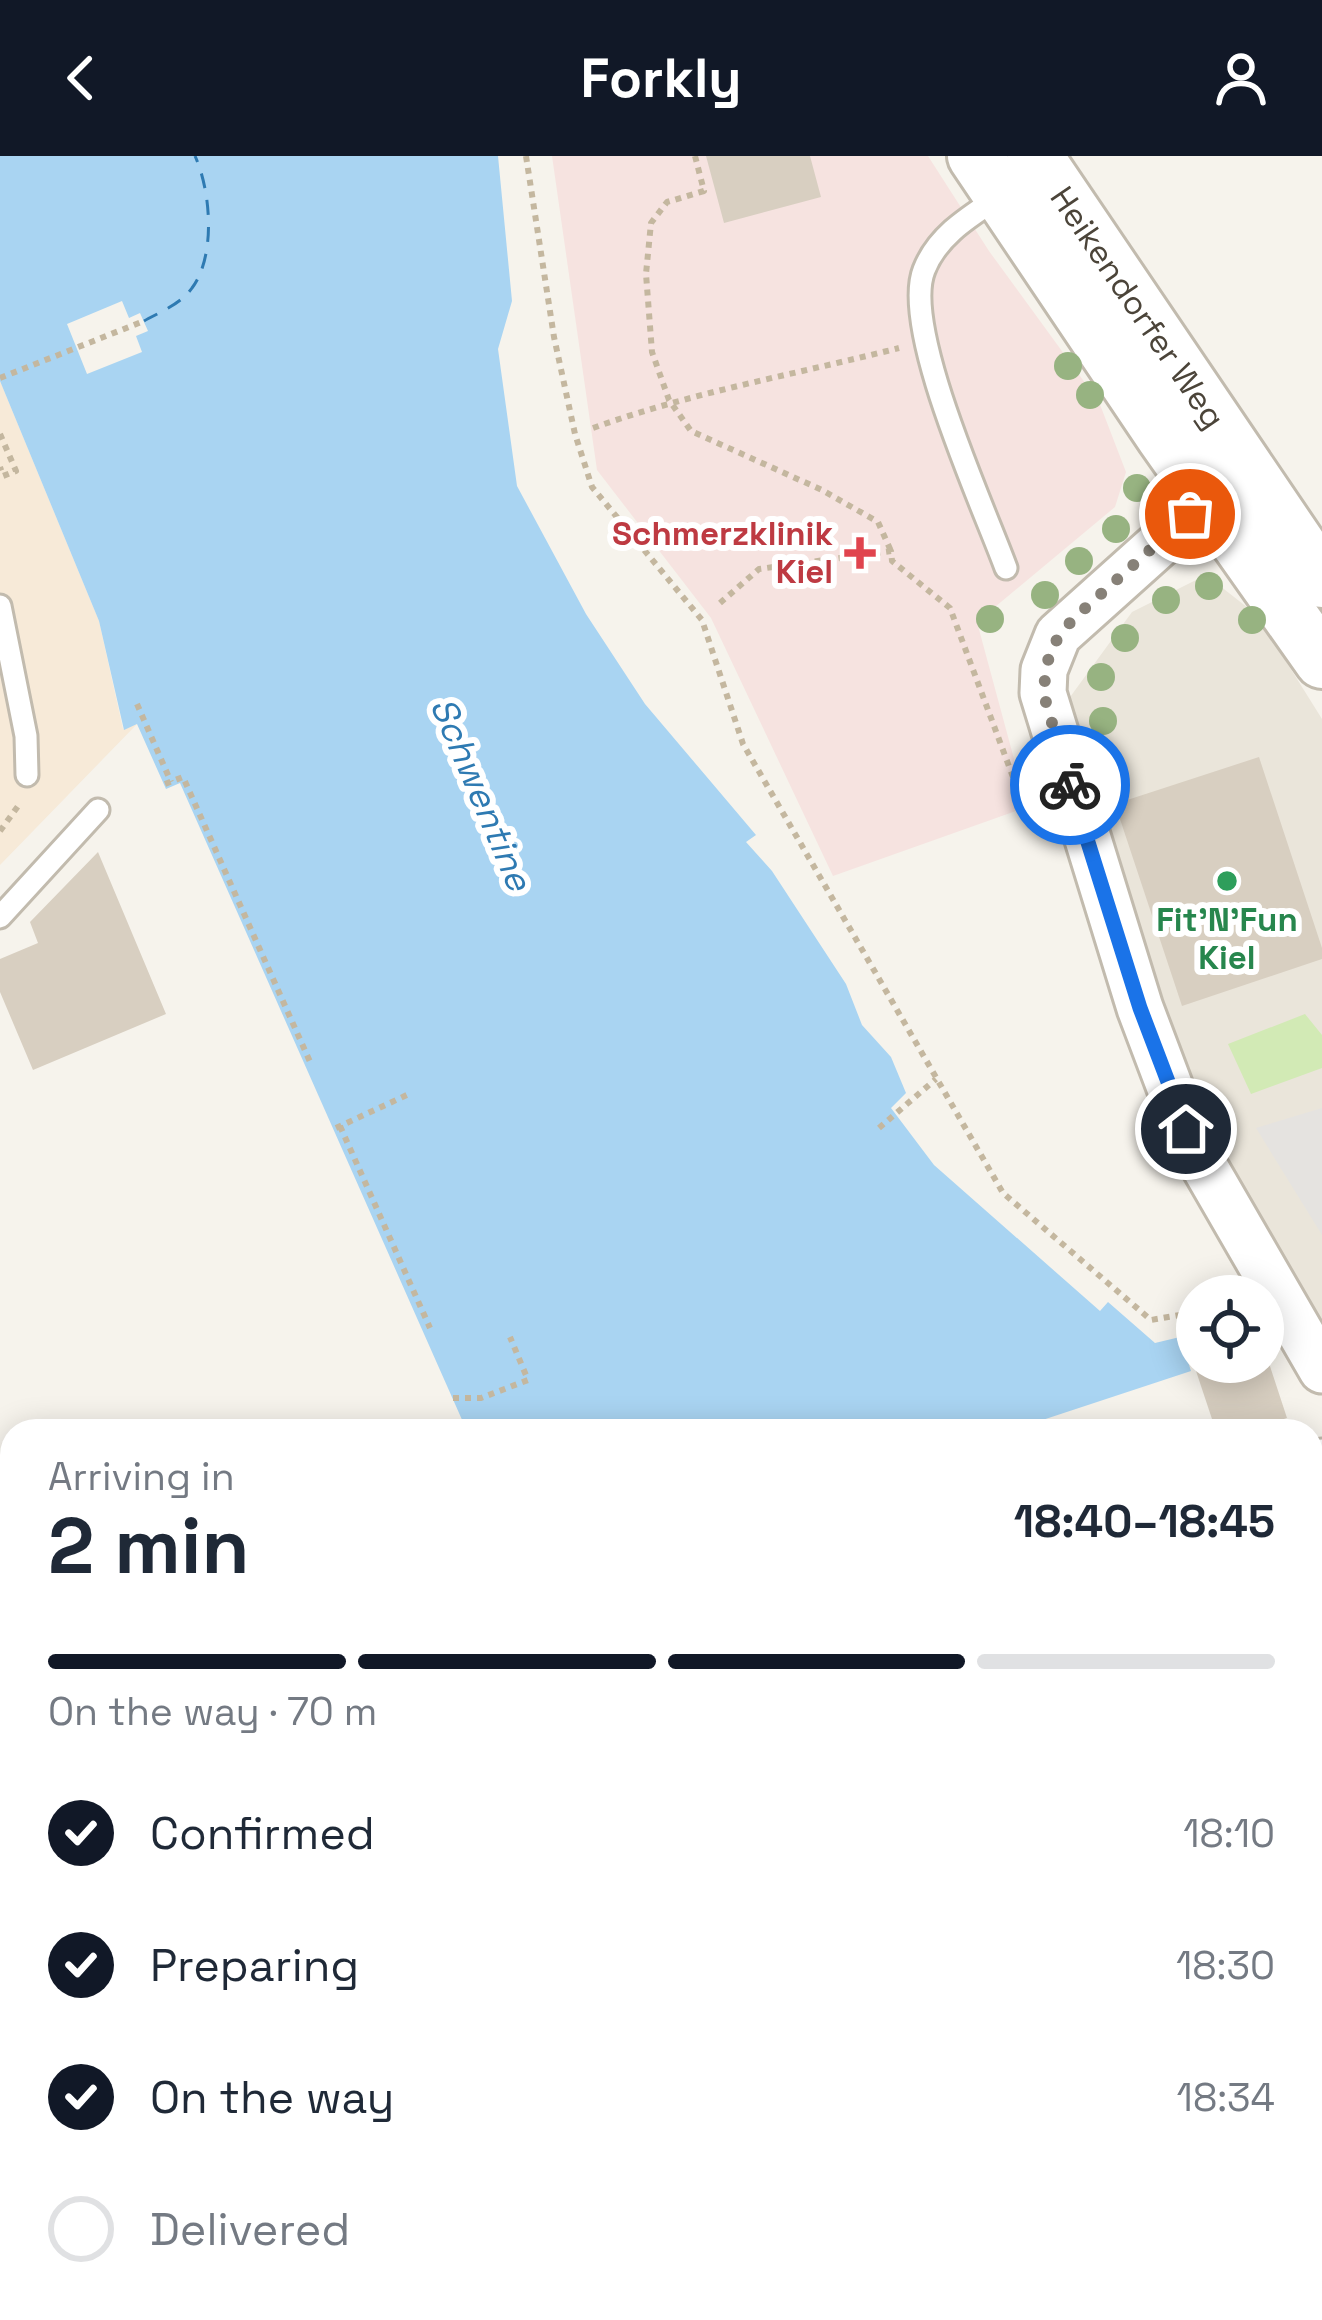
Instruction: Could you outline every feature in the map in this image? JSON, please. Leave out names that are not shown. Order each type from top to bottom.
[{"type":"street","name":"Heikendorfer Weg","points":[[1016,174],[1228,482],[1322,661]]},
{"type":"street","name":"Heikendorfer Weg","points":[[1228,482],[1322,580]]},
{"type":"street","points":[[1228,482],[1058,635],[1044,670],[1043,692],[1140,1008],[1177,1106],[1196,1152],[1322,1370]]},
{"type":"lane","points":[[1006,568],[930,362],[919,284],[941,241],[1016,174]]},
{"type":"lane","points":[[0,606],[26,736],[27,775]]},
{"type":"lane","points":[[0,917],[98,810]]},
{"type":"path","points":[[526,156],[554,337],[592,487],[702,620],[742,744],[1003,1193],[1151,1320],[1176,1316]]},
{"type":"path","points":[[695,156],[704,191],[667,202],[651,223],[646,274],[652,352],[669,400],[691,431],[822,490],[878,522],[892,561],[950,608],[1013,777]]},
{"type":"path","points":[[0,378],[143,321]]},
{"type":"path","points":[[593,428],[669,400],[755,384],[925,338]]},
{"type":"path","points":[[0,434],[16,471],[3,476],[0,467]]},
{"type":"path","points":[[720,603],[759,569],[891,551]]},
{"type":"path","points":[[136,704],[168,783],[183,777],[311,1064]]},
{"type":"path","points":[[879,1128],[937,1079]]},
{"type":"path","points":[[410,1094],[338,1127],[430,1328]]},
{"type":"path","points":[[453,1398],[481,1398],[528,1379],[510,1336]]},
{"type":"shaded area","name":"Schmerzklinik Kiel","points":[[552,156],[928,156],[989,251],[1099,402],[1126,472],[1115,507],[977,622],[1027,807],[833,876],[711,618],[597,470]]},
{"type":"shaded area","points":[[0,381],[99,621],[123,729],[137,724],[0,865]]},
{"type":"shaded area","points":[[1206,575],[1257,615],[1322,719],[1322,1326],[1200,1108],[1065,704],[1132,612]]},
{"type":"shaded area","points":[[1322,1108],[1322,1235],[1256,1128]]},
{"type":"green space","points":[[1305,1014],[1322,1035],[1322,1068],[1251,1094],[1228,1044]]},
{"type":"water","name":"Schwentine","points":[[0,156],[498,156],[512,301],[498,349],[517,486],[586,614],[645,704],[756,835],[746,842],[772,871],[846,984],[862,1025],[891,1057],[906,1093],[891,1108],[934,1165],[1100,1311],[1108,1302],[1155,1343],[1176,1338],[1176,1376],[1045,1419],[462,1419],[180,783],[166,789],[137,724],[124,730],[99,621],[0,381]]},
{"type":"pier","points":[[122,301],[129,318],[140,313],[148,331],[136,336],[142,352],[87,374],[67,324]]},
{"type":"building","points":[[706,156],[810,156],[821,197],[724,223]]},
{"type":"building","points":[[1259,757],[1322,959],[1182,1006],[1115,804]]},
{"type":"building","points":[[98,852],[166,1014],[33,1070],[0,992],[0,959],[38,943],[30,922]]},
{"type":"building","points":[[1200,1383],[1276,1383],[1287,1418],[1284,1419],[1212,1419]]},
{"type":"ferry route","points":[[144,321],[187,294],[205,259],[207,205],[195,156]]},
{"type":"way so far","points":[[1070,785],[1043,692],[1050,649],[1072,620],[1190,514]]},
{"type":"place","name":"Schmerzklinik Kiel","points":[[860,553]]},
{"type":"place","name":"Fit'N'Fun Kiel","points":[[1227,881]]},
{"type":"route","points":[[1070,785],[1140,1008],[1186,1129]]}]
